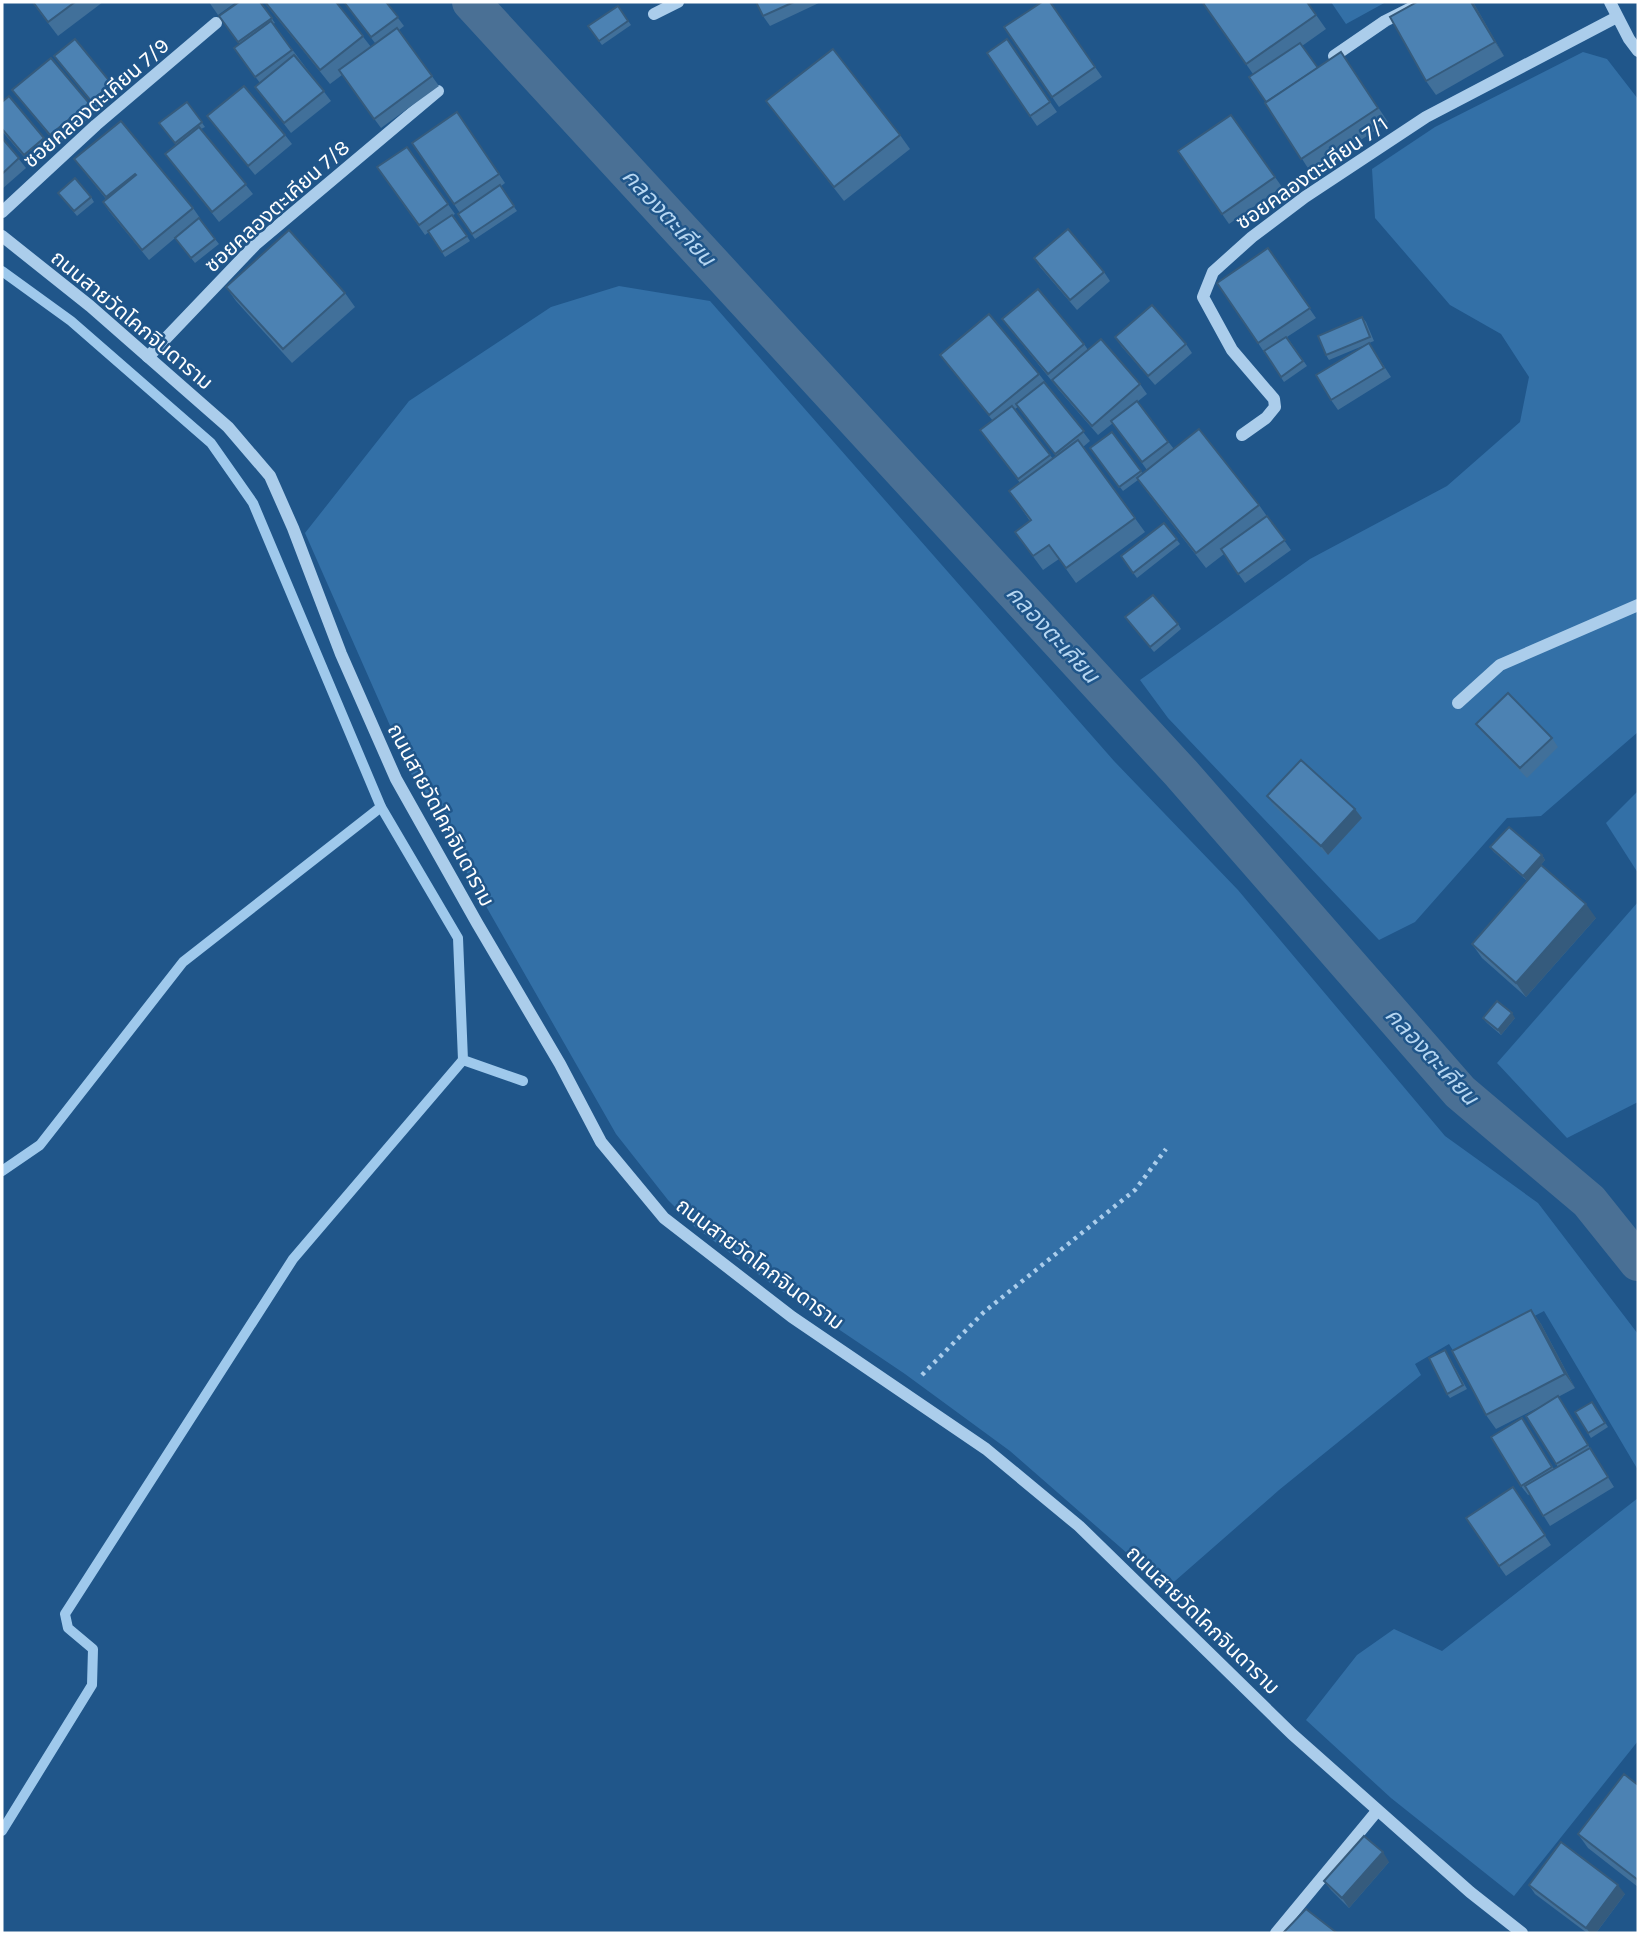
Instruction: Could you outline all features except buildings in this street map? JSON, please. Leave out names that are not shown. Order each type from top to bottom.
[{"type":"street","points":[[654,14],[678,2]]},
{"type":"street","points":[[1334,55],[1385,21],[1423,2]]},
{"type":"street","points":[[1610,2],[1638,51]]},
{"type":"street","name":"ซอยคลองตะเคียน 7/1","points":[[1242,435],[1266,418],[1275,407],[1274,399],[1232,350],[1203,297],[1213,272],[1252,237],[1305,197],[1426,117],[1617,17]]},
{"type":"street","name":"ซอยคลองตะเคียน 7/9","points":[[2,212],[96,125],[216,23]]},
{"type":"street","name":"ซอยคลองตะเคียน 7/8","points":[[148,357],[255,245],[438,91]]},
{"type":"street","name":"ถนนสายวัดโคกจินดาราม","points":[[2,236],[90,306],[228,427],[270,476],[341,654],[396,779],[601,1142],[664,1218],[793,1317],[986,1449],[1079,1526],[1292,1734],[1470,1892],[1522,1933]]},
{"type":"street","points":[[1458,703],[1500,665],[1638,605]]},
{"type":"street","points":[[1276,1933],[1377,1811]]},
{"type":"path","points":[[905,1394],[984,1312],[1135,1190],[1166,1149]]},
{"type":"shaded area","points":[[1331,2],[1386,2],[1346,24]]},
{"type":"shaded area","points":[[1583,52],[1607,59],[1638,99],[1638,732],[1541,816],[1507,818],[1415,922],[1379,940],[1168,718],[1140,680],[1310,559],[1447,486],[1520,422],[1529,377],[1501,334],[1450,305],[1375,218],[1372,169],[1435,127]]},
{"type":"shaded area","points":[[619,286],[710,301],[1114,761],[1238,890],[1445,1136],[1538,1203],[1638,1334],[1638,1470],[1544,1311],[1457,1357],[1449,1344],[1415,1364],[1421,1375],[1279,1490],[1167,1588],[1010,1451],[905,1374],[770,1283],[695,1227],[668,1200],[616,1134],[414,780],[305,533],[409,401],[551,307]]},
{"type":"shaded area","points":[[1638,791],[1638,873],[1606,823]]},
{"type":"shaded area","points":[[1638,902],[1638,1102],[1567,1138],[1497,1063]]},
{"type":"shaded area","points":[[1638,1498],[1638,1741],[1514,1896],[1391,1798],[1306,1720],[1357,1655],[1394,1629],[1442,1651]]},
{"type":"waterway","name":"คลองตะเคียน","points":[[471,2],[1181,773],[1460,1092],[1589,1201],[1638,1262]]},
{"type":"waterway","points":[[2,271],[71,321],[211,443],[253,503],[381,807],[458,938],[463,1060],[523,1081]]},
{"type":"waterway","points":[[2,1171],[40,1145],[183,962],[381,807]]},
{"type":"waterway","points":[[2,1831],[92,1685],[93,1649],[68,1628],[65,1614],[293,1259],[463,1060]]}]
